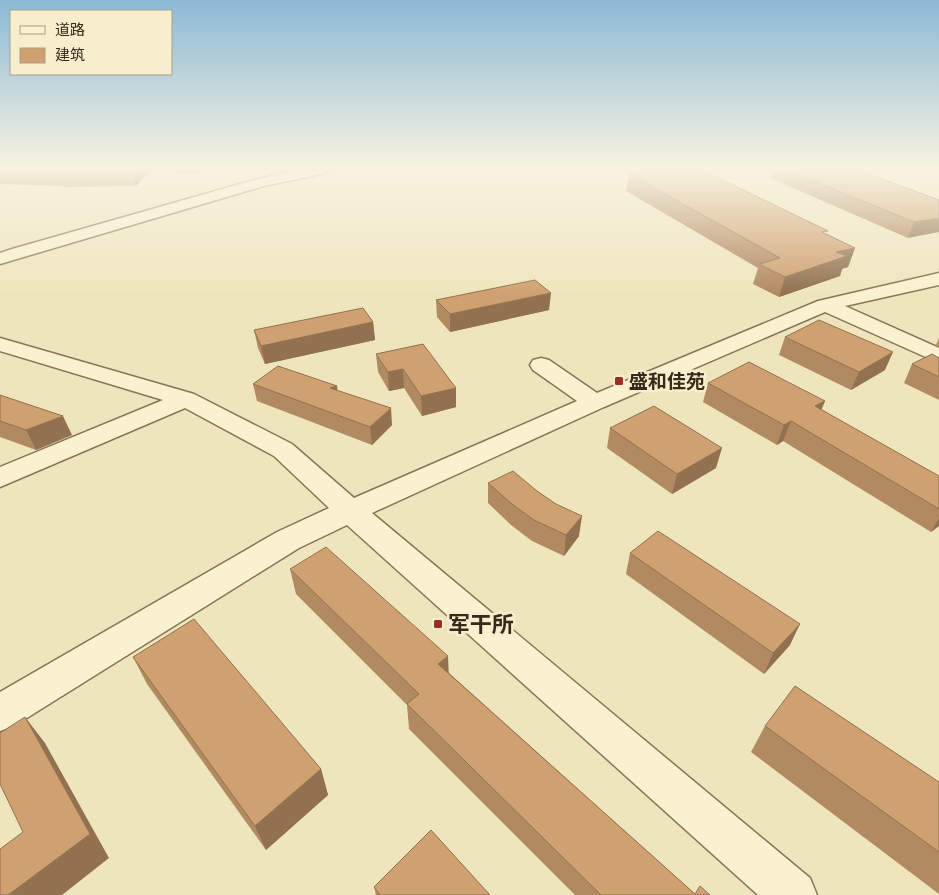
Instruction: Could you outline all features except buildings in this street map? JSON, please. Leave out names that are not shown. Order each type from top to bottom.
[{"type":"street","points":[[0,259],[39,246],[167,211]]},
{"type":"street","points":[[0,713],[288,540],[350,511],[595,402],[825,305],[939,279]]},
{"type":"street","points":[[825,305],[939,356]]},
{"type":"street","points":[[0,344],[186,398],[283,450],[350,511],[793,895]]},
{"type":"street","points":[[541,365],[595,402]]},
{"type":"street","points":[[0,478],[186,398]]},
{"type":"place","name":"盛和佳苑","points":[[619,381]]},
{"type":"place","name":"军干所","points":[[438,624]]}]
